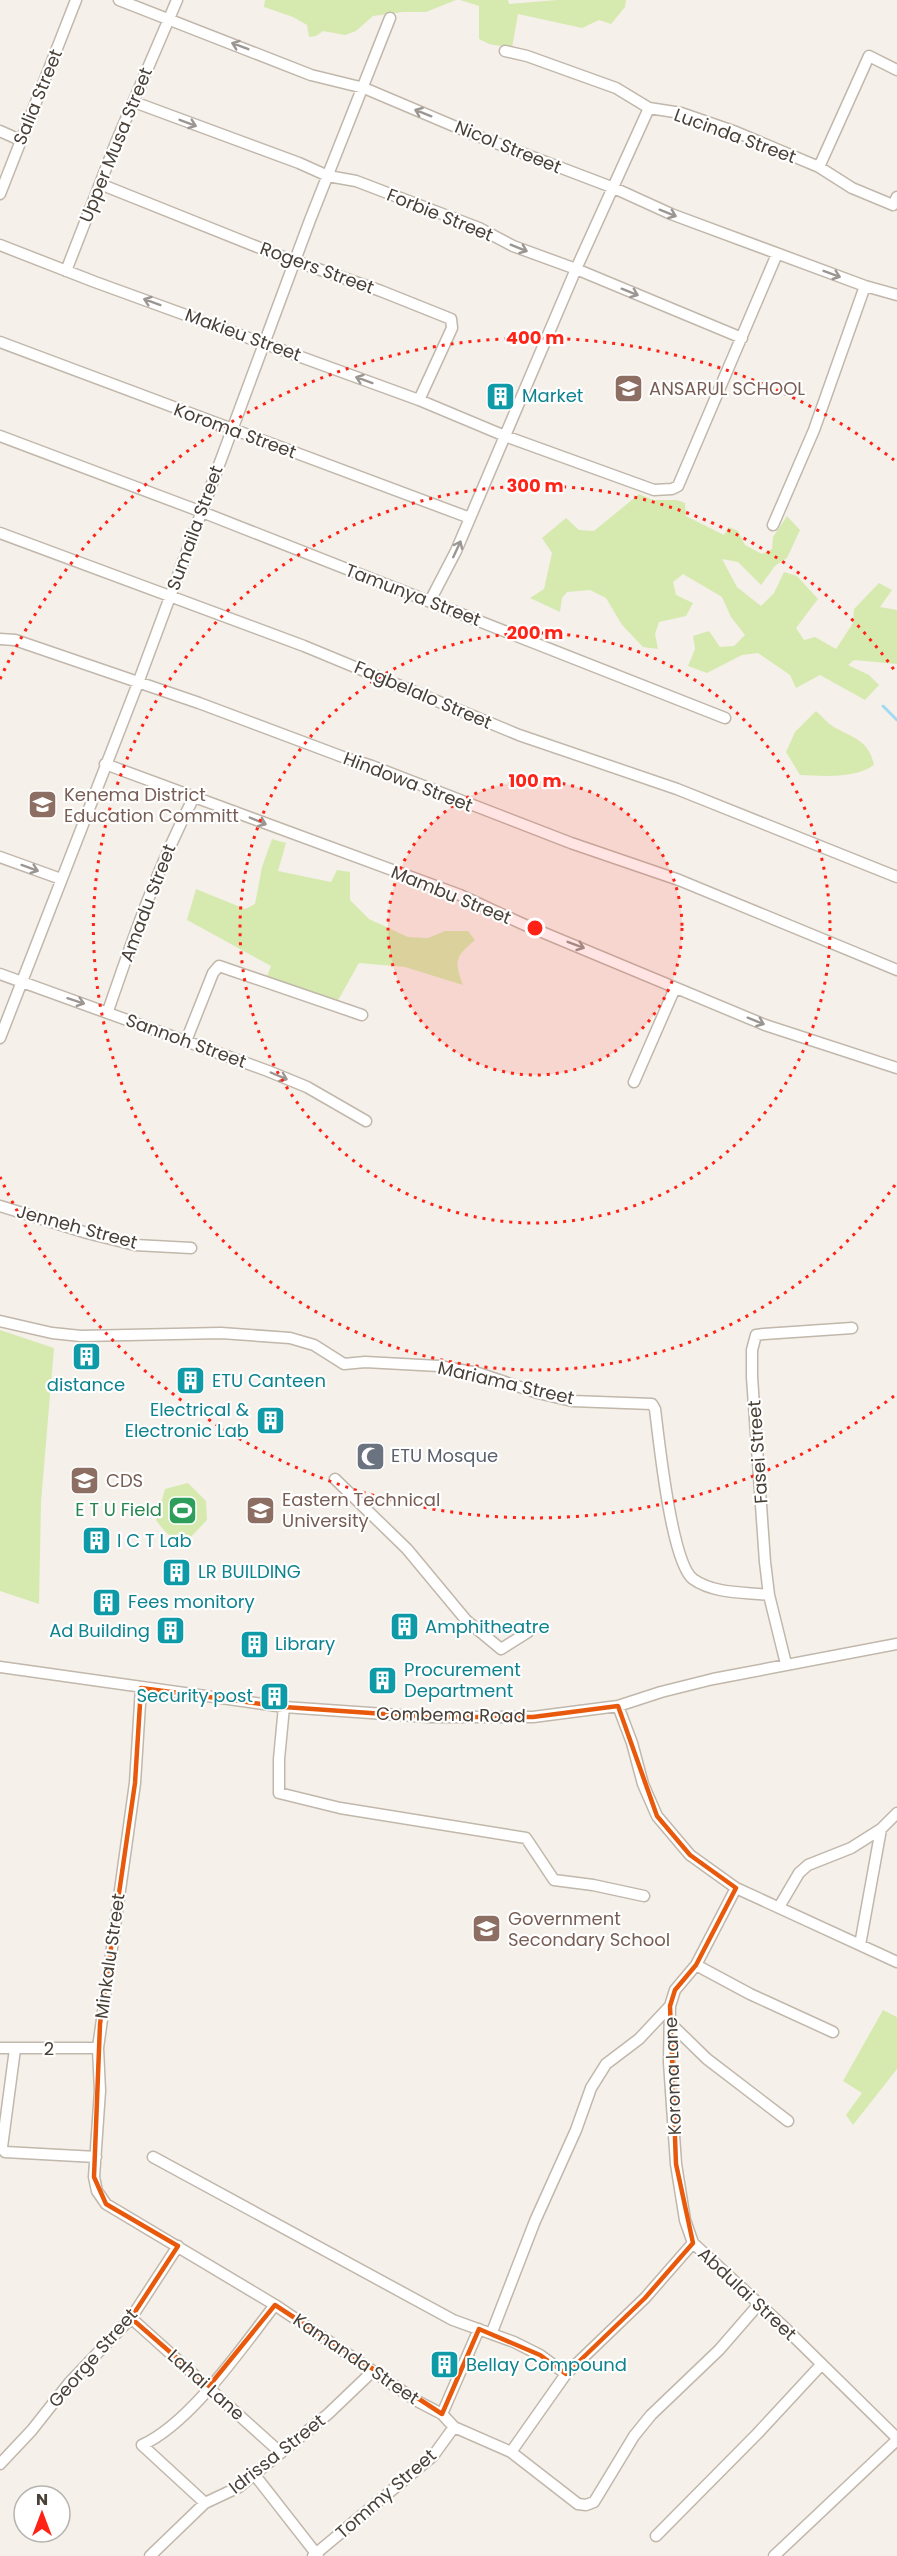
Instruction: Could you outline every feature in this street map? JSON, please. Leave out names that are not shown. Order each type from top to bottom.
[{"type":"street","name":"Salia Street","points":[[0,194],[76,0]]},
{"type":"street","name":"Nicol Streeet","points":[[119,0],[311,75],[364,88],[475,135],[614,188],[671,214],[865,286],[897,295]]},
{"type":"street","name":"Upper Musa Street","points":[[66,271],[177,0]]},
{"type":"street","name":"Sumaila Street","points":[[0,1038],[138,682],[295,261],[390,18]]},
{"type":"street","points":[[430,601],[456,551],[576,269],[649,108],[616,88],[527,56],[505,51]]},
{"type":"street","points":[[819,167],[869,56],[897,70]]},
{"type":"street","name":"Forbie Street","points":[[134,102],[280,155],[328,176],[356,181],[479,228],[513,246],[576,269],[742,338]]},
{"type":"street","name":"Lucinda Street","points":[[649,108],[681,113],[736,132],[819,167],[852,188],[896,203]]},
{"type":"street","points":[[0,131],[20,140]]},
{"type":"street","name":"Rogers Street","points":[[100,184],[295,261],[381,291],[451,319],[453,328],[419,400]]},
{"type":"street","name":"Makieu Street","points":[[0,245],[419,400],[505,436],[654,490],[672,489],[678,486],[742,338]]},
{"type":"street","points":[[742,338],[777,254]]},
{"type":"street","points":[[773,525],[814,430],[865,286]]},
{"type":"street","name":"Koroma Street","points":[[0,342],[470,518]]},
{"type":"street","name":"Tamunya Street","points":[[0,436],[202,512],[725,718]]},
{"type":"street","name":"Fagbelalo Street","points":[[0,533],[304,646],[519,735],[677,789],[897,877]]},
{"type":"street","name":"Hindowa Street","points":[[0,639],[15,640],[372,766],[597,852],[680,880],[897,970]]},
{"type":"street","name":"Mambu Street","points":[[105,764],[460,895],[765,1025],[897,1068]]},
{"type":"street","name":"Amadu Street","points":[[108,1011],[153,883],[172,838],[194,797]]},
{"type":"street","points":[[0,857],[61,879]]},
{"type":"street","points":[[186,1041],[213,973],[219,966],[362,1015]]},
{"type":"street","name":"Sannoh Street","points":[[0,974],[108,1011],[307,1088],[366,1121]]},
{"type":"street","points":[[634,1082],[675,988]]},
{"type":"street","name":"Jenneh Street","points":[[0,1206],[135,1245],[191,1248]]},
{"type":"street","name":"Mariama Street","points":[[0,1320],[52,1333],[81,1336],[221,1333],[290,1338],[314,1345],[344,1364],[365,1362],[439,1366],[478,1373],[538,1393],[573,1401],[652,1404],[655,1409],[667,1497],[682,1565],[691,1578],[710,1588],[769,1595]]},
{"type":"street","name":"Fasei Street","points":[[786,1664],[769,1595],[752,1377],[753,1341],[756,1335],[852,1328]]},
{"type":"street","points":[[335,1479],[407,1550],[466,1620],[501,1649],[528,1632]]},
{"type":"street","name":"Combema Road","points":[[0,1667],[284,1707],[428,1717],[512,1717],[552,1715],[618,1706],[661,1692],[786,1664],[897,1644]]},
{"type":"street","name":"Minkalu Street","points":[[122,2212],[106,2204],[97,2191],[94,2177],[100,2091],[98,2048],[135,1783],[141,1688]]},
{"type":"street","points":[[618,1706],[632,1743],[643,1784],[657,1816],[690,1855],[736,1888],[897,1962]]},
{"type":"street","points":[[284,1707],[279,1760],[279,1793],[340,1808],[526,1838],[554,1880],[593,1885],[644,1896]]},
{"type":"street","points":[[780,1907],[798,1873],[808,1865],[850,1848],[881,1829],[897,1813]]},
{"type":"street","points":[[860,1945],[881,1829]]},
{"type":"street","name":"Koroma Lane","points":[[693,2243],[685,2220],[676,2164],[669,2062],[670,2006],[675,1990],[696,1965],[736,1888]]},
{"type":"street","points":[[696,1965],[750,1994],[833,2032]]},
{"type":"street","points":[[492,2332],[535,2221],[576,2130],[591,2088],[606,2064],[639,2039],[670,2006]]},
{"type":"street","points":[[670,2023],[707,2059],[788,2121]]},
{"type":"street","name":"2","points":[[0,2048],[98,2048]]},
{"type":"street","points":[[15,2049],[2,2147],[4,2152],[96,2157]]},
{"type":"street","points":[[153,2157],[424,2305],[453,2320],[492,2332],[540,2355],[566,2374]]},
{"type":"street","name":"Kamanda Street","points":[[122,2212],[275,2305],[417,2401],[442,2414],[454,2427],[511,2452],[578,2504],[586,2505],[594,2502],[634,2436],[651,2415],[719,2350],[759,2304]]},
{"type":"street","name":"Abdulai Street","points":[[511,2452],[566,2374],[645,2298],[693,2243],[897,2439]]},
{"type":"street","name":"George Street","points":[[0,2463],[32,2430],[69,2383],[131,2318],[178,2246]]},
{"type":"street","points":[[205,2503],[142,2445],[155,2438],[186,2412],[275,2305]]},
{"type":"street","name":"Lahai Lane","points":[[131,2318],[281,2453]]},
{"type":"street","points":[[442,2414],[479,2329]]},
{"type":"street","points":[[656,2536],[757,2434],[821,2365]]},
{"type":"street","name":"Idrissa Street","points":[[150,2556],[205,2503],[238,2487],[328,2414],[373,2371]]},
{"type":"street","name":"Tommy Street","points":[[316,2555],[433,2456],[454,2427]]},
{"type":"street","points":[[774,2556],[897,2439]]},
{"type":"street","points":[[254,2474],[316,2555]]},
{"type":"highlighted area","points":[[141,1688],[284,1707],[428,1717],[533,1717],[618,1706],[657,1816],[690,1855],[736,1888],[696,1965],[675,1990],[670,2006],[676,2164],[693,2243],[645,2298],[566,2374],[540,2355],[479,2329],[442,2414],[275,2305],[209,2386],[131,2318],[178,2246],[106,2204],[94,2177],[100,2024],[135,1783]]},
{"type":"green space","points":[[265,0],[456,0],[426,12],[373,16],[356,31],[345,35],[323,31],[316,36],[309,37],[307,25],[293,17],[264,7]]},
{"type":"green space","points":[[460,0],[508,0],[509,4],[557,0],[626,0],[625,7],[611,24],[599,20],[582,28],[518,14],[512,48],[489,44],[479,39],[479,6]]},
{"type":"green space","points":[[639,494],[653,500],[677,500],[685,503],[686,516],[724,535],[729,527],[738,531],[745,545],[762,554],[772,549],[773,537],[787,516],[800,530],[787,558],[775,566],[761,585],[738,562],[722,559],[737,587],[761,606],[774,593],[784,572],[797,576],[818,599],[796,628],[804,640],[815,637],[836,649],[853,623],[854,609],[879,583],[892,590],[880,607],[897,610],[897,664],[854,660],[848,665],[869,675],[879,685],[865,700],[820,675],[796,688],[790,675],[758,653],[742,655],[707,673],[688,666],[695,649],[693,636],[709,631],[720,647],[734,646],[745,635],[731,617],[722,597],[683,574],[673,582],[676,595],[693,603],[686,616],[659,622],[655,634],[658,649],[643,647],[622,625],[606,598],[590,590],[567,592],[562,598],[560,612],[530,598],[544,589],[552,553],[542,538],[566,518],[579,530],[594,531]]},
{"type":"green space","points":[[816,711],[831,725],[864,745],[874,765],[848,775],[800,775],[786,752],[795,732]]},
{"type":"green space","points":[[272,839],[286,843],[278,871],[331,882],[337,870],[350,872],[350,900],[369,919],[408,937],[428,938],[445,931],[468,931],[475,940],[463,951],[458,960],[458,970],[463,985],[405,967],[359,963],[337,1002],[266,979],[271,966],[187,920],[196,889],[245,909],[255,904],[262,867]]},
{"type":"green space","points":[[0,1330],[54,1348],[41,1502],[39,1604],[0,1591]]},
{"type":"green space","name":"E T U Field","points":[[188,1483],[206,1501],[207,1520],[189,1539],[178,1539],[166,1532],[156,1520],[165,1489]]},
{"type":"green space","points":[[883,2010],[897,2017],[897,2069],[853,2125],[846,2115],[862,2093],[843,2081]]},
{"type":"waterway","points":[[883,706],[897,720]]},
{"type":"place","name":"ANSARUL SCHOOL","points":[[628,389]]},
{"type":"place","name":"Market","points":[[501,396]]},
{"type":"place","name":"Kenema District Education Committ","points":[[43,805]]},
{"type":"place","name":"distance","points":[[86,1356]]},
{"type":"place","name":"ETU Canteen","points":[[191,1381]]},
{"type":"place","name":"Electrical & Electronic Lab","points":[[270,1420]]},
{"type":"place","name":"ETU Mosque","points":[[370,1456]]},
{"type":"place","name":"CDS","points":[[85,1481]]},
{"type":"place","name":"E T U Field","points":[[183,1510]]},
{"type":"place","name":"Eastern Technical University","points":[[261,1510]]},
{"type":"place","name":"I C T Lab","points":[[96,1541]]},
{"type":"place","name":"LR BUILDING","points":[[177,1572]]},
{"type":"place","name":"Fees monitory","points":[[107,1602]]},
{"type":"place","name":"Amphitheatre","points":[[404,1627]]},
{"type":"place","name":"Ad Building","points":[[171,1631]]},
{"type":"place","name":"Library","points":[[254,1644]]},
{"type":"place","name":"Procurement Department","points":[[383,1680]]},
{"type":"place","name":"Security post","points":[[274,1696]]},
{"type":"place","name":"Government Secondary School","points":[[487,1929]]},
{"type":"place","name":"Bellay Compound","points":[[445,2365]]}]
